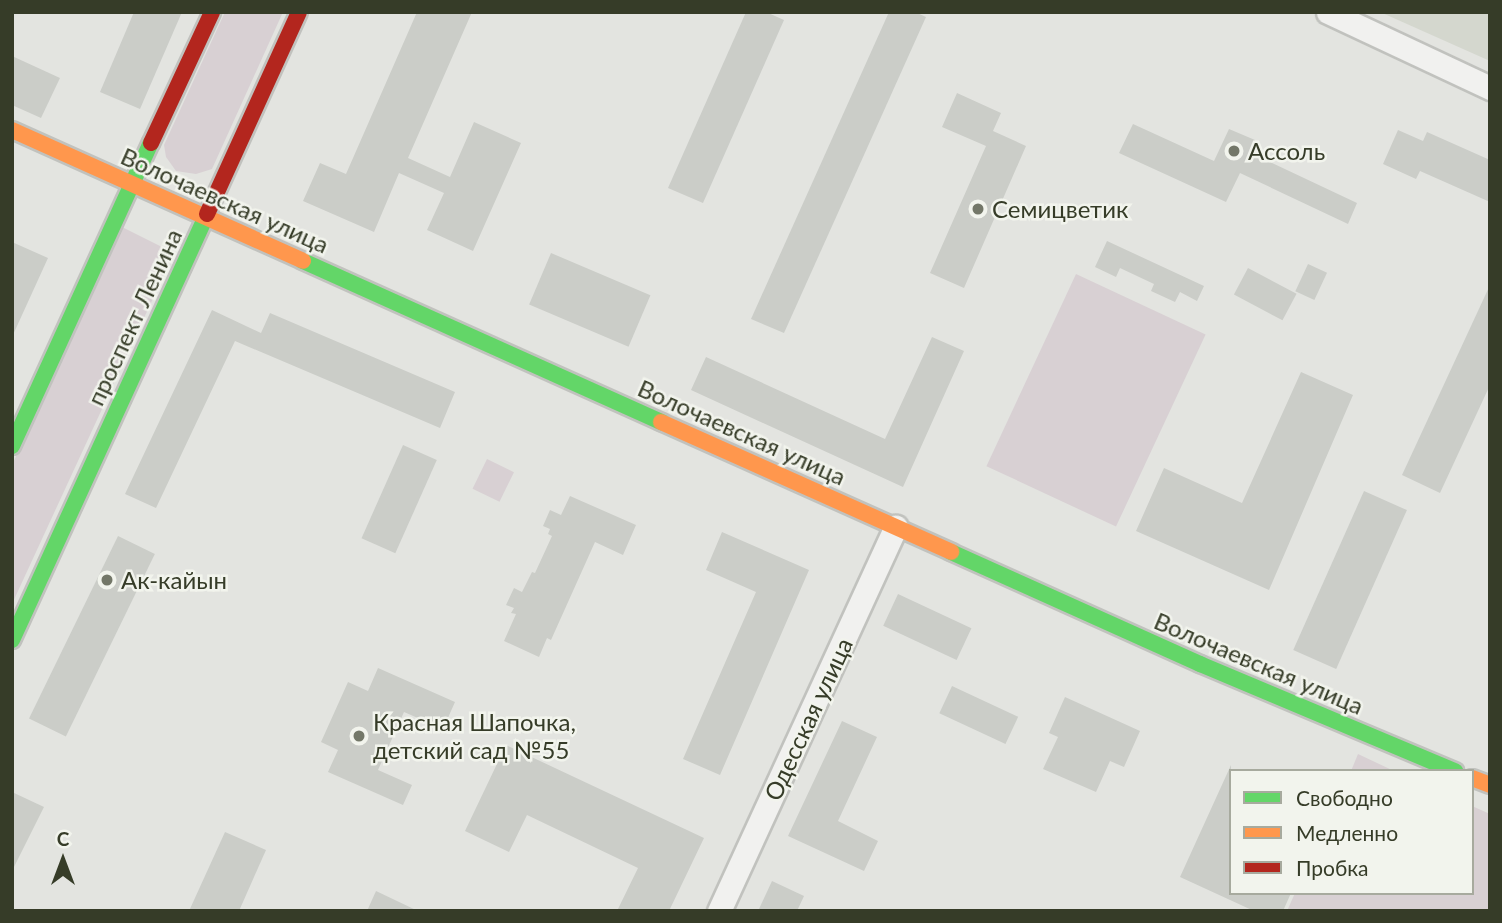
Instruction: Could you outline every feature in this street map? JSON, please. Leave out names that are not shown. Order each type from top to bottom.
[{"type":"street","points":[[12,446],[212,12]]},
{"type":"street","name":"проспект Ленина","points":[[12,640],[299,12]]},
{"type":"street","points":[[1328,12],[1490,88]]},
{"type":"street","name":"Волочаевская улица","points":[[12,130],[1200,664],[1450,769]]},
{"type":"street","name":"Одесская улица","points":[[719,911],[897,527]]},
{"type":"shaded area","points":[[225,12],[283,12],[212,169],[196,174],[176,171],[166,157],[164,145]]},
{"type":"shaded area","points":[[1380,12],[1490,12],[1490,61]]},
{"type":"shaded area","points":[[120,226],[174,253],[12,604],[12,465]]},
{"type":"shaded area","points":[[1076,274],[1206,334],[1116,527],[986,466]]},
{"type":"shaded area","points":[[487,459],[514,472],[499,502],[473,489]]},
{"type":"shaded area","points":[[1358,754],[1390,769],[1352,769]]},
{"type":"shaded area","points":[[1474,807],[1490,814],[1490,911],[1287,911],[1294,895],[1474,895]]},
{"type":"building","points":[[134,12],[182,12],[140,109],[100,92]]},
{"type":"building","points":[[417,12],[472,12],[408,158],[450,177],[474,122],[521,143],[473,251],[427,230],[444,193],[399,173],[374,232],[303,201],[320,163],[346,174]]},
{"type":"building","points":[[746,12],[766,12],[784,20],[703,203],[668,188]]},
{"type":"building","points":[[889,12],[915,12],[926,17],[784,333],[751,319]]},
{"type":"building","points":[[12,56],[60,78],[41,118],[12,105]]},
{"type":"building","name":"Семицветик","points":[[957,93],[1001,113],[993,131],[1026,146],[964,288],[930,273],[986,146],[942,127]]},
{"type":"building","points":[[1133,124],[1214,161],[1229,129],[1255,140],[1249,152],[1357,203],[1348,224],[1240,173],[1226,202],[1119,153]]},
{"type":"building","points":[[1398,130],[1423,141],[1427,132],[1490,160],[1490,202],[1420,171],[1416,179],[1383,164]]},
{"type":"building","points":[[1107,241],[1204,286],[1197,301],[1180,292],[1175,302],[1151,291],[1154,284],[1120,268],[1116,277],[1095,267]]},
{"type":"building","points":[[12,242],[48,258],[12,337]]},
{"type":"building","points":[[551,253],[650,295],[629,347],[529,305]]},
{"type":"building","points":[[1308,264],[1327,273],[1314,300],[1295,291]]},
{"type":"building","points":[[1248,268],[1297,294],[1282,320],[1234,294]]},
{"type":"building","points":[[1490,285],[1490,385],[1440,493],[1402,475]]},
{"type":"building","points":[[212,310],[261,333],[270,313],[455,392],[440,428],[235,341],[156,508],[125,494]]},
{"type":"building","points":[[932,337],[964,351],[903,487],[691,390],[706,357],[885,439]]},
{"type":"building","points":[[1301,372],[1353,395],[1269,590],[1136,531],[1164,468],[1242,503]]},
{"type":"building","points":[[403,445],[437,460],[395,553],[362,538]]},
{"type":"building","points":[[1364,491],[1407,510],[1336,669],[1293,650]]},
{"type":"building","points":[[570,496],[636,525],[623,555],[595,542],[551,640],[547,638],[539,657],[504,641],[516,614],[511,613],[514,608],[506,605],[514,588],[522,592],[532,572],[535,573],[552,536],[548,534],[550,529],[543,526],[550,510],[561,515]]},
{"type":"building","points":[[722,532],[809,570],[720,775],[683,759],[756,592],[706,570]]},
{"type":"building","points":[[118,536],[155,554],[66,736],[29,718]]},
{"type":"building","points":[[898,594],[971,628],[957,660],[883,626]]},
{"type":"building","name":"Красная Шапочка, детский сад №55","points":[[378,668],[455,702],[443,729],[404,712],[378,770],[412,785],[403,805],[328,772],[338,750],[321,742],[348,682],[368,691]]},
{"type":"building","points":[[952,686],[1018,717],[1005,744],[939,713]]},
{"type":"building","points":[[1065,697],[1140,731],[1124,767],[1110,761],[1096,792],[1043,769],[1058,737],[1049,733]]},
{"type":"building","points":[[842,721],[877,737],[838,821],[878,841],[864,871],[788,836]]},
{"type":"building","points":[[506,745],[704,838],[669,911],[617,911],[638,868],[527,815],[509,852],[465,831]]},
{"type":"building","points":[[1229,769],[1229,895],[1290,895],[1283,911],[1254,911],[1180,877]]},
{"type":"building","points":[[12,792],[44,807],[12,871]]},
{"type":"building","points":[[225,832],[266,850],[239,911],[189,911]]},
{"type":"building","points":[[772,881],[804,896],[797,911],[758,911]]},
{"type":"building","points":[[376,891],[418,911],[367,911]]},
{"type":"traffic: fast","points":[[12,446],[151,143]]},
{"type":"traffic: fast","points":[[12,640],[207,214]]},
{"type":"traffic: fast","points":[[303,261],[661,422]]},
{"type":"traffic: fast","points":[[951,552],[1200,664],[1450,769]]},
{"type":"traffic: slow","points":[[12,130],[303,261]]},
{"type":"traffic: slow","points":[[661,422],[951,552]]},
{"type":"traffic: slow","points":[[1474,779],[1490,785]]},
{"type":"traffic: jam","points":[[151,143],[212,12]]},
{"type":"traffic: jam","points":[[207,214],[299,12]]},
{"type":"place","name":"Ассоль","points":[[1234,151]]},
{"type":"place","name":"Семицветик","points":[[978,209]]},
{"type":"place","name":"Ак-кайын","points":[[107,580]]},
{"type":"place","name":"Красная Шапочка, детский сад №55","points":[[359,736]]}]
